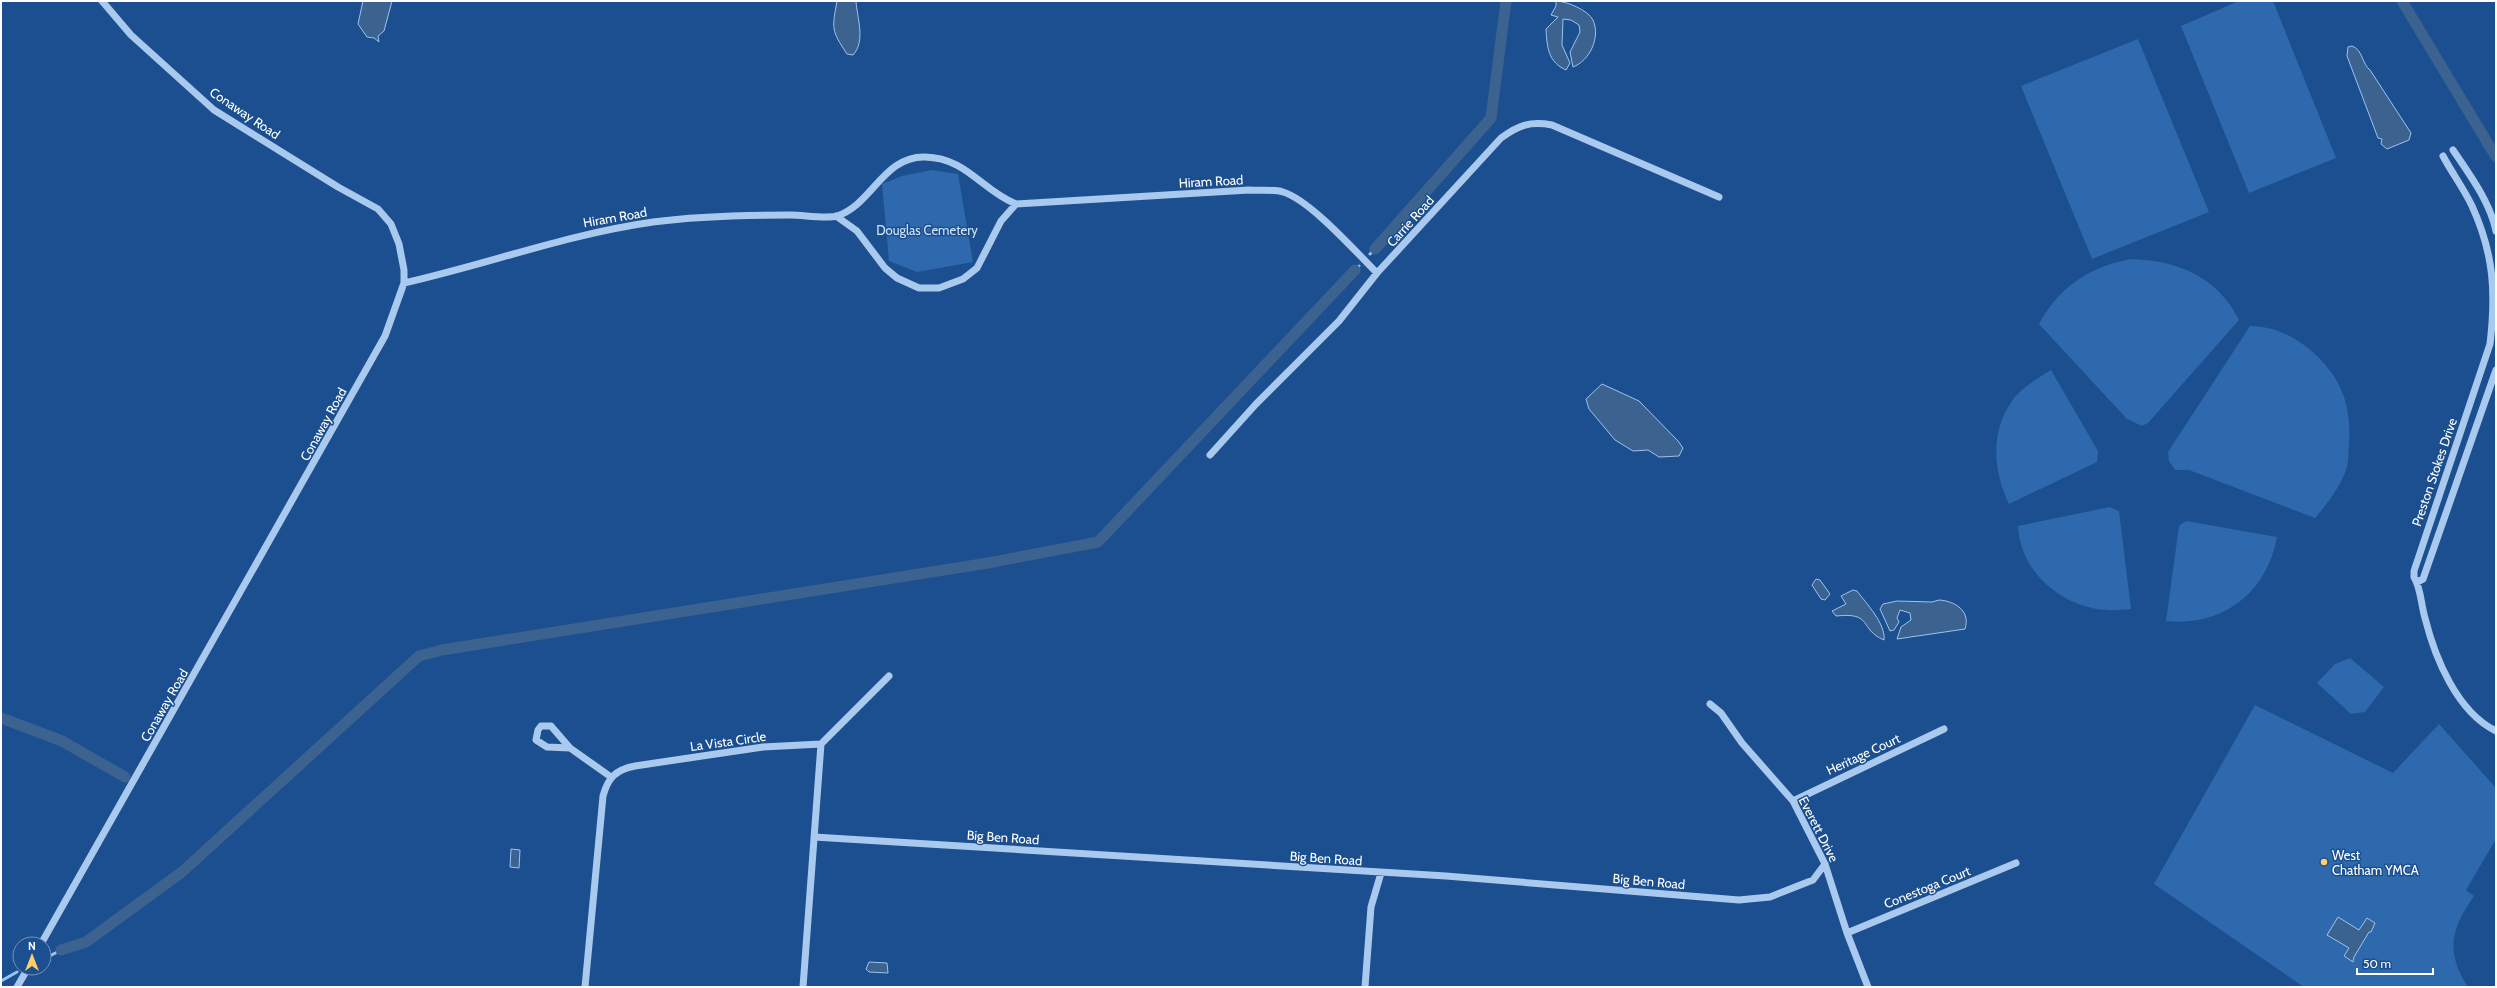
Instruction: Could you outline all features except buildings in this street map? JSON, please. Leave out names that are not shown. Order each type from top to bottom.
[{"type":"street","name":"Conaway Road","points":[[46,936],[382,342],[395,312],[404,283],[404,270],[399,244],[391,224],[378,209],[338,187],[214,110],[131,35],[102,1]]},
{"type":"street","name":"Carrie Road","points":[[1210,455],[1256,404],[1340,321],[1377,273],[1501,138],[1515,128],[1528,123],[1552,125],[1719,198]]},
{"type":"street","points":[[2453,150],[2475,183],[2494,222],[2496,231]]},
{"type":"street","name":"Preston Stokes Drive","points":[[2442,156],[2472,205],[2487,243],[2493,274],[2494,306],[2490,344],[2414,571],[2418,582],[2423,579],[2496,370]]},
{"type":"street","points":[[922,157],[941,159],[955,163],[971,172],[1007,201],[1016,204],[1001,221],[977,268],[963,279],[939,288],[919,288],[897,278],[885,268],[857,231],[836,216],[859,203],[881,177],[892,169],[903,162],[922,157]]},
{"type":"street","name":"Hiram Road","points":[[1016,204],[1249,190],[1284,192],[1308,207],[1377,273]]},
{"type":"street","name":"Hiram Road","points":[[404,283],[593,232],[655,222],[775,215],[836,216]]},
{"type":"street","points":[[2418,582],[2425,621],[2456,694],[2471,714],[2496,732]]},
{"type":"street","points":[[803,987],[820,744],[889,676]]},
{"type":"street","name":"Everett Drive","points":[[1710,704],[1721,713],[1742,743],[1793,801],[1825,864],[1847,933],[1868,987]]},
{"type":"street","points":[[570,748],[540,744],[536,740],[538,730],[542,726],[551,726],[570,748],[611,777],[603,796],[585,987]]},
{"type":"street","name":"Heritage Court","points":[[1793,801],[1944,729]]},
{"type":"street","name":"La Vista Circle","points":[[611,777],[625,768],[635,766],[763,748],[820,744]]},
{"type":"street","name":"Big Ben Road","points":[[814,837],[1446,876],[1739,900],[1770,897],[1813,880],[1825,864]]},
{"type":"street","name":"Conestoga Court","points":[[1847,933],[2016,863]]},
{"type":"street","points":[[1365,987],[1371,906],[1381,873]]},
{"type":"street","points":[[17,987],[23,976]]},
{"type":"green space","points":[[2239,1],[2273,1],[2336,158],[2249,193],[2181,26]]},
{"type":"green space","points":[[2138,39],[2209,212],[2092,259],[2021,86]]},
{"type":"green space","name":"Douglas Cemetery","points":[[932,170],[958,174],[973,262],[917,272],[889,261],[882,184],[902,176]]},
{"type":"green space","points":[[2131,259],[2164,263],[2180,267],[2194,274],[2208,282],[2220,292],[2239,320],[2148,423],[2142,426],[2127,419],[2039,324],[2056,299],[2077,281],[2102,267]]},
{"type":"green space","points":[[2250,326],[2265,327],[2279,331],[2294,338],[2307,347],[2330,370],[2344,397],[2349,427],[2347,467],[2334,494],[2315,518],[2189,470],[2175,470],[2169,461],[2168,452]]},
{"type":"green space","points":[[2051,370],[2098,451],[2097,462],[2009,504],[1997,465],[1997,439],[2000,426],[2005,413],[2016,396],[2030,384]]},
{"type":"green space","points":[[2110,507],[2119,511],[2131,609],[2097,609],[2068,599],[2043,581],[2025,556],[2020,542],[2018,526]]},
{"type":"green space","points":[[2186,521],[2277,537],[2272,557],[2263,575],[2252,590],[2239,602],[2223,612],[2206,618],[2186,621],[2166,621],[2179,526]]},
{"type":"green space","points":[[2350,658],[2384,687],[2365,712],[2351,714],[2317,683],[2335,664]]},
{"type":"green space","name":"West Chatham YMCA","points":[[2255,705],[2393,773],[2439,724],[2496,788],[2496,839],[2466,890],[2474,896],[2460,919],[2454,941],[2456,963],[2468,987],[2304,987],[2154,884]]},
{"type":"shaded area","points":[[363,1],[392,1],[384,31],[378,36],[379,42],[374,38],[367,37],[358,24]]},
{"type":"shaded area","points":[[837,1],[856,1],[860,36],[857,49],[853,55],[847,54],[835,34],[834,18]]},
{"type":"shaded area","points":[[1556,1],[1571,4],[1587,13],[1593,20],[1595,27],[1596,34],[1592,48],[1584,60],[1573,67],[1570,52],[1580,32],[1579,25],[1571,20],[1563,19],[1562,45],[1570,63],[1566,70],[1555,63],[1548,48],[1547,42],[1546,29],[1558,17],[1551,15],[1556,6]]},
{"type":"shaded area","points":[[2352,46],[2356,48],[2411,133],[2409,140],[2387,149],[2381,144],[2382,139],[2378,138],[2347,56],[2348,47]]},
{"type":"shaded area","points":[[1602,384],[1639,401],[1678,441],[1683,448],[1679,456],[1659,457],[1648,450],[1633,451],[1615,440],[1589,409],[1586,399]]},
{"type":"shaded area","points":[[1816,579],[1820,580],[1830,594],[1825,600],[1821,599],[1812,585]]},
{"type":"shaded area","points":[[1853,590],[1857,591],[1875,614],[1882,627],[1884,640],[1876,636],[1861,619],[1848,615],[1836,616],[1832,611],[1846,604],[1841,596]]},
{"type":"shaded area","points":[[1939,600],[1951,602],[1964,612],[1966,617],[1965,629],[1897,639],[1901,627],[1911,620],[1910,613],[1900,610],[1897,618],[1899,622],[1894,630],[1890,631],[1880,609],[1883,604],[1897,601],[1932,602]]},
{"type":"shaded area","points":[[511,849],[520,850],[519,868],[510,867]]},
{"type":"shaded area","points":[[2338,917],[2359,930],[2367,918],[2375,923],[2371,932],[2369,932],[2354,957],[2353,962],[2344,956],[2349,948],[2327,935]]},
{"type":"shaded area","points":[[869,962],[887,963],[888,973],[869,972],[866,969]]},
{"type":"waterway","points":[[1375,249],[1491,118],[1506,1]]},
{"type":"waterway","points":[[2402,1],[2496,157]]},
{"type":"waterway","points":[[1370,254],[1375,249]]},
{"type":"waterway","points":[[1355,270],[1359,266]]},
{"type":"waterway","points":[[61,950],[86,942],[182,872],[419,656],[442,650],[988,563],[1098,542],[1355,270]]},
{"type":"waterway","points":[[1,718],[62,741],[125,777]]},
{"type":"waterway","points":[[52,955],[61,950]]},
{"type":"waterway","points":[[1,981],[12,975]]},
{"type":"place","name":"West Chatham YMCA","points":[[2324,862]]}]
